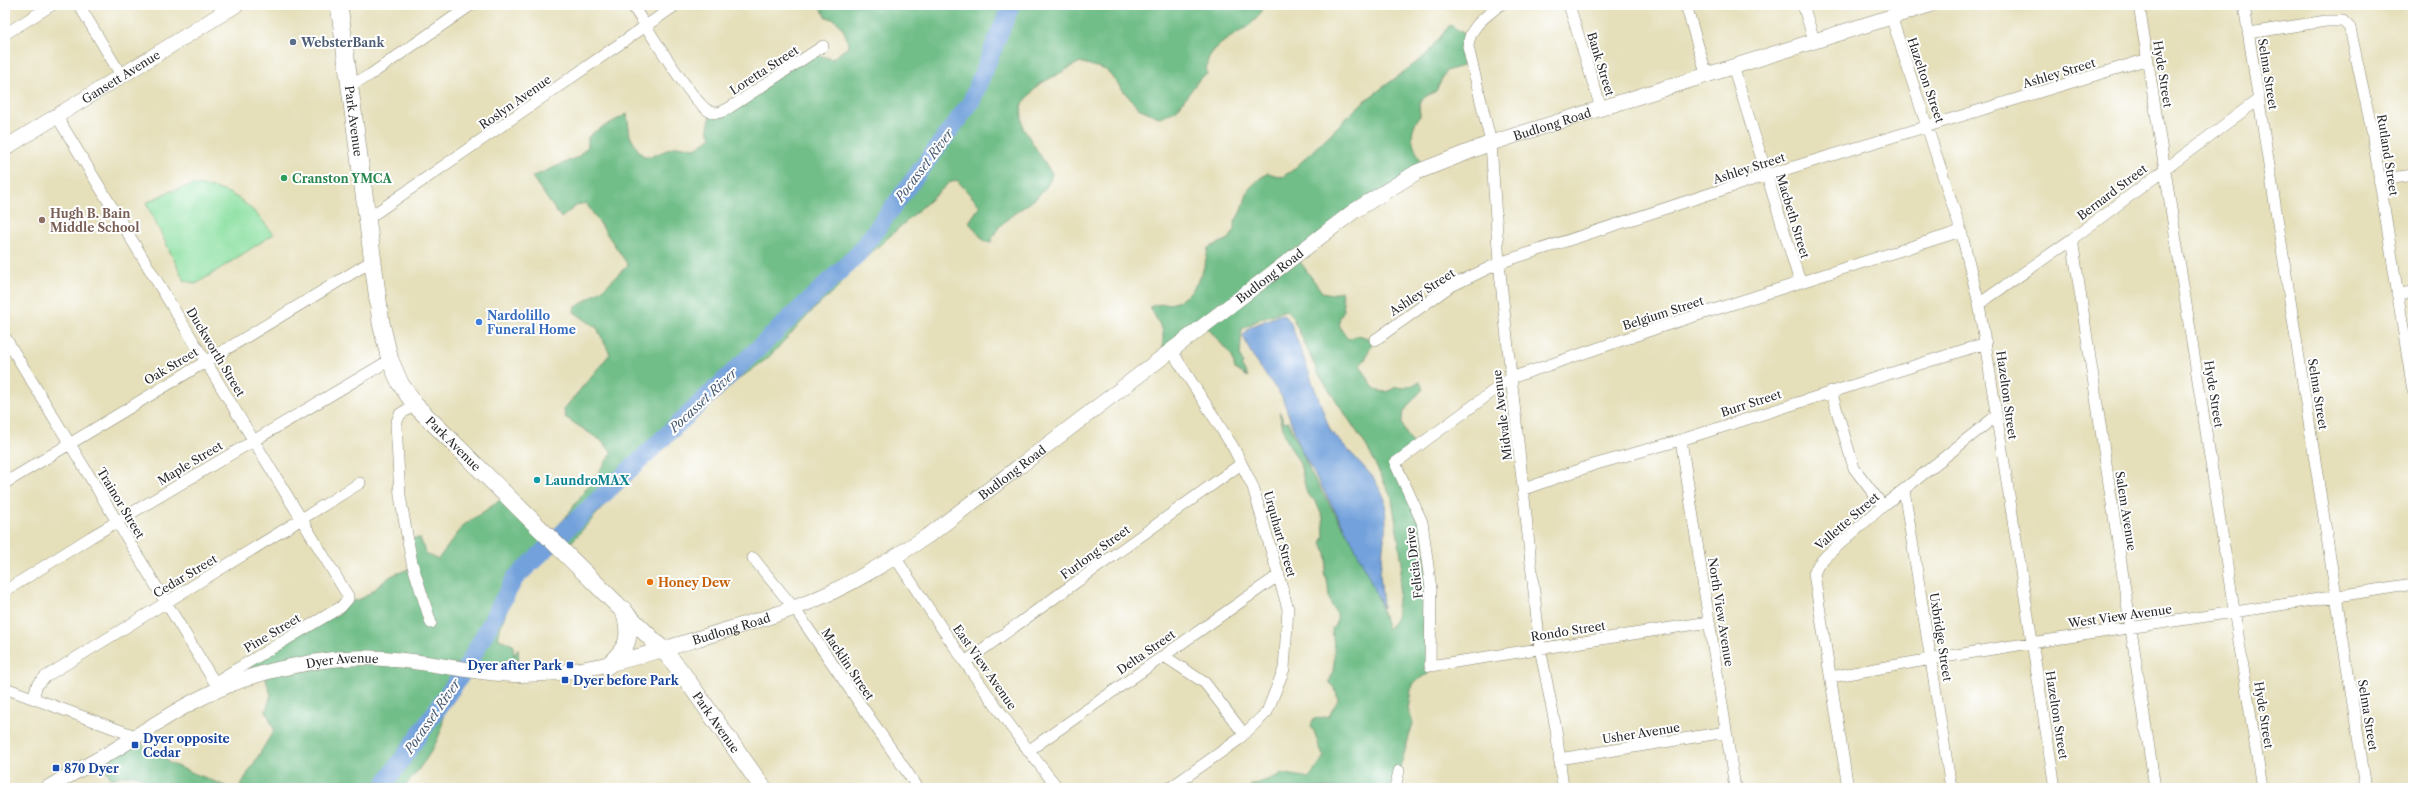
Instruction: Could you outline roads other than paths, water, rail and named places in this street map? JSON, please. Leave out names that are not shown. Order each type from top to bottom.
[{"type":"main road","name":"Gansett Avenue","points":[[5,148],[236,5]]},
{"type":"main road","name":"Park Avenue","points":[[339,6],[348,86],[381,323],[390,360],[400,383],[415,405],[664,650],[680,670],[763,788]]},
{"type":"main road","name":"Budlong Road","points":[[664,650],[794,608],[834,591],[895,557],[973,504],[1368,201],[1432,165],[1491,143],[1706,73],[1733,66],[1923,6]]},
{"type":"main road","points":[[607,666],[621,654],[628,642],[629,627],[624,610]]},
{"type":"main road","name":"Dyer Avenue","points":[[48,788],[217,685],[278,669],[343,658],[373,658],[429,663],[506,674],[557,674],[607,666],[664,650]]},
{"type":"street","points":[[5,34],[52,5]]},
{"type":"street","points":[[79,5],[121,75]]},
{"type":"street","points":[[348,86],[370,76],[471,5]]},
{"type":"street","points":[[632,5],[646,26]]},
{"type":"street","name":"Roslyn Avenue","points":[[367,219],[676,5]]},
{"type":"street","name":"Midvale Avenue","points":[[1500,5],[1479,22],[1468,40],[1470,60],[1491,143],[1499,262],[1540,648],[1563,788]]},
{"type":"street","name":"Bank Street","points":[[1569,5],[1601,108]]},
{"type":"street","points":[[1686,5],[1706,73]]},
{"type":"street","points":[[1803,5],[1814,40]]},
{"type":"street","name":"Hyde Street","points":[[2139,5],[2262,788]]},
{"type":"street","name":"Selma Street","points":[[2244,5],[2366,788]]},
{"type":"street","name":"Hazelton Street","points":[[1891,16],[1961,231],[1979,304],[2055,788]]},
{"type":"street","name":"Rutland Street","points":[[2249,33],[2326,21],[2343,21],[2350,28],[2358,55],[2413,391]]},
{"type":"street","name":"Loretta Street","points":[[646,26],[694,98],[704,109],[718,113],[729,108],[824,46]]},
{"type":"street","name":"Ashley Street","points":[[1375,340],[1449,287],[1499,262],[1767,175],[2148,59]]},
{"type":"street","name":"Macbeth Street","points":[[1733,66],[1800,282]]},
{"type":"street","name":"Bernard Street","points":[[1979,304],[2072,239],[2259,99]]},
{"type":"street","name":"Duckworth Street","points":[[56,116],[303,520],[348,596],[346,602]]},
{"type":"street","points":[[2379,180],[2413,175]]},
{"type":"street","name":"Belgium Street","points":[[1395,463],[1511,378],[1800,282],[1961,231]]},
{"type":"street","name":"Salem Avenue","points":[[2072,239],[2155,788]]},
{"type":"street","name":"Oak Street","points":[[5,483],[206,360],[372,261]]},
{"type":"street","points":[[2397,294],[2413,292]]},
{"type":"street","name":"Trainor Street","points":[[5,336],[217,685]]},
{"type":"street","name":"Burr Street","points":[[1524,489],[1986,343]]},
{"type":"street","name":"Urquhart Street","points":[[1170,788],[1244,734],[1267,712],[1284,669],[1288,609],[1253,487],[1233,447],[1172,350]]},
{"type":"street","name":"Maple Street","points":[[5,591],[253,440],[390,360]]},
{"type":"street","points":[[1831,391],[1854,468],[1883,506]]},
{"type":"street","points":[[415,405],[400,414],[396,424],[400,496],[412,562],[431,623]]},
{"type":"street","name":"Vallette Street","points":[[1848,788],[1814,574],[1826,556],[1883,506],[1996,416]]},
{"type":"street","name":"North View Avenue","points":[[1681,440],[1735,788]]},
{"type":"street","name":"Felicia Drive","points":[[1395,463],[1422,522],[1432,589],[1430,666]]},
{"type":"street","name":"Furlong Street","points":[[965,662],[1241,464]]},
{"type":"street","name":"Cedar Street","points":[[33,698],[37,685],[45,677],[303,520],[360,483]]},
{"type":"street","name":"Uxbridge Street","points":[[1904,490],[1951,788]]},
{"type":"street","name":"East View Avenue","points":[[895,557],[965,662],[1028,751],[1058,788]]},
{"type":"street","name":"Macklin Street","points":[[753,558],[794,608],[918,788]]},
{"type":"street","name":"Delta Street","points":[[1028,751],[1279,575]]},
{"type":"street","name":"West View Avenue","points":[[1831,677],[1931,658],[2235,613],[2413,584]]},
{"type":"street","name":"Pine Street","points":[[217,685],[346,602]]},
{"type":"street","name":"Rondo Street","points":[[1430,666],[1709,622]]},
{"type":"street","points":[[1164,656],[1205,683],[1244,734]]},
{"type":"street","points":[[5,688],[135,736]]},
{"type":"street","name":"Usher Avenue","points":[[1559,759],[1726,732]]},
{"type":"street","points":[[1395,788],[1399,771]]},
{"type":"water","points":[[1282,314],[1290,321],[1330,430],[1373,477],[1385,499],[1386,523],[1380,573],[1383,608],[1354,545],[1302,452],[1282,397],[1253,357],[1243,336],[1250,327]]},
{"type":"waterway","name":"Pocasset River","points":[[382,788],[466,668],[515,578],[858,254],[971,102],[1011,5]]},
{"type":"place","name":"WebsterBank","points":[[293,42]]},
{"type":"place","name":"Cranston YMCA","points":[[284,178]]},
{"type":"place","name":"Hugh B. Bain Middle School","points":[[42,220]]},
{"type":"place","name":"Nardolillo Funeral Home","points":[[479,322]]},
{"type":"place","name":"LaundroMAX","points":[[537,480]]},
{"type":"place","name":"Honey Dew","points":[[650,582]]},
{"type":"place","name":"Dyer after Park","points":[[570,665]]},
{"type":"place","name":"Dyer before Park","points":[[565,680]]},
{"type":"place","name":"Dyer opposite Cedar","points":[[135,745]]},
{"type":"place","name":"870 Dyer","points":[[56,768]]}]
